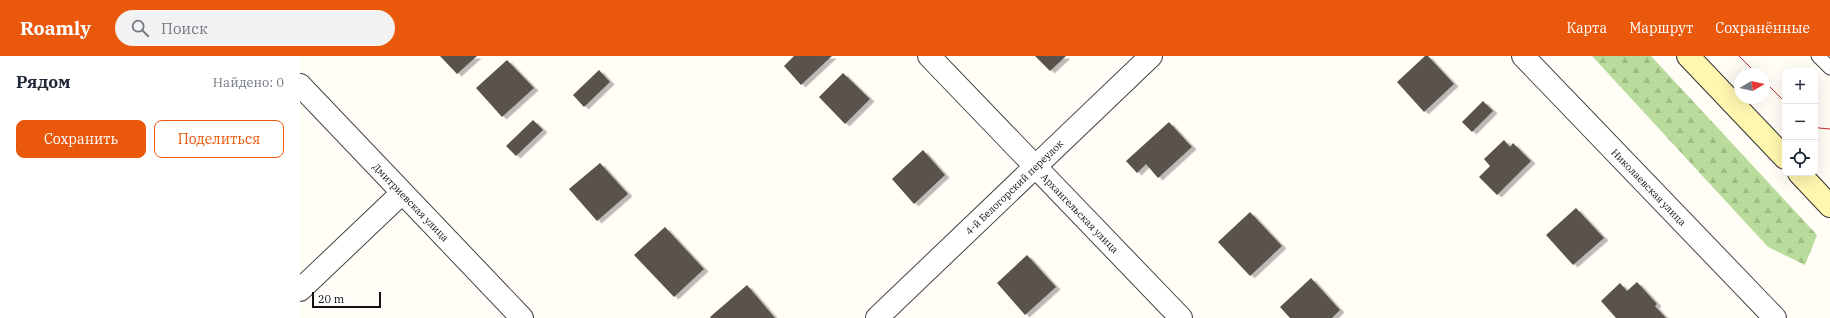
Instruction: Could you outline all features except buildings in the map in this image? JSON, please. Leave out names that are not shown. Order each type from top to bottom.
[{"type":"main road","points":[[1688,56],[1782,155]]},
{"type":"main road","points":[[1802,176],[1830,206]]},
{"type":"street","name":"Архангельская улица","points":[[929,56],[1181,318]]},
{"type":"street","name":"4-й Белогорский переулок","points":[[877,318],[1151,56]]},
{"type":"street","name":"Николаевская улица","points":[[1523,56],[1775,318]]},
{"type":"street","name":"Дмитриевская улица","points":[[300,85],[522,318]]},
{"type":"street","points":[[300,290],[402,193]]},
{"type":"lane","points":[[1818,56],[1830,68]]},
{"type":"green space","points":[[1592,56],[1651,56],[1817,235],[1805,265],[1768,247]]},
{"type":"tram line","points":[[1739,56],[1751,68]]},
{"type":"tram line","points":[[1770,87],[1782,99]]},
{"type":"tram line","points":[[1818,128],[1830,129]]}]
